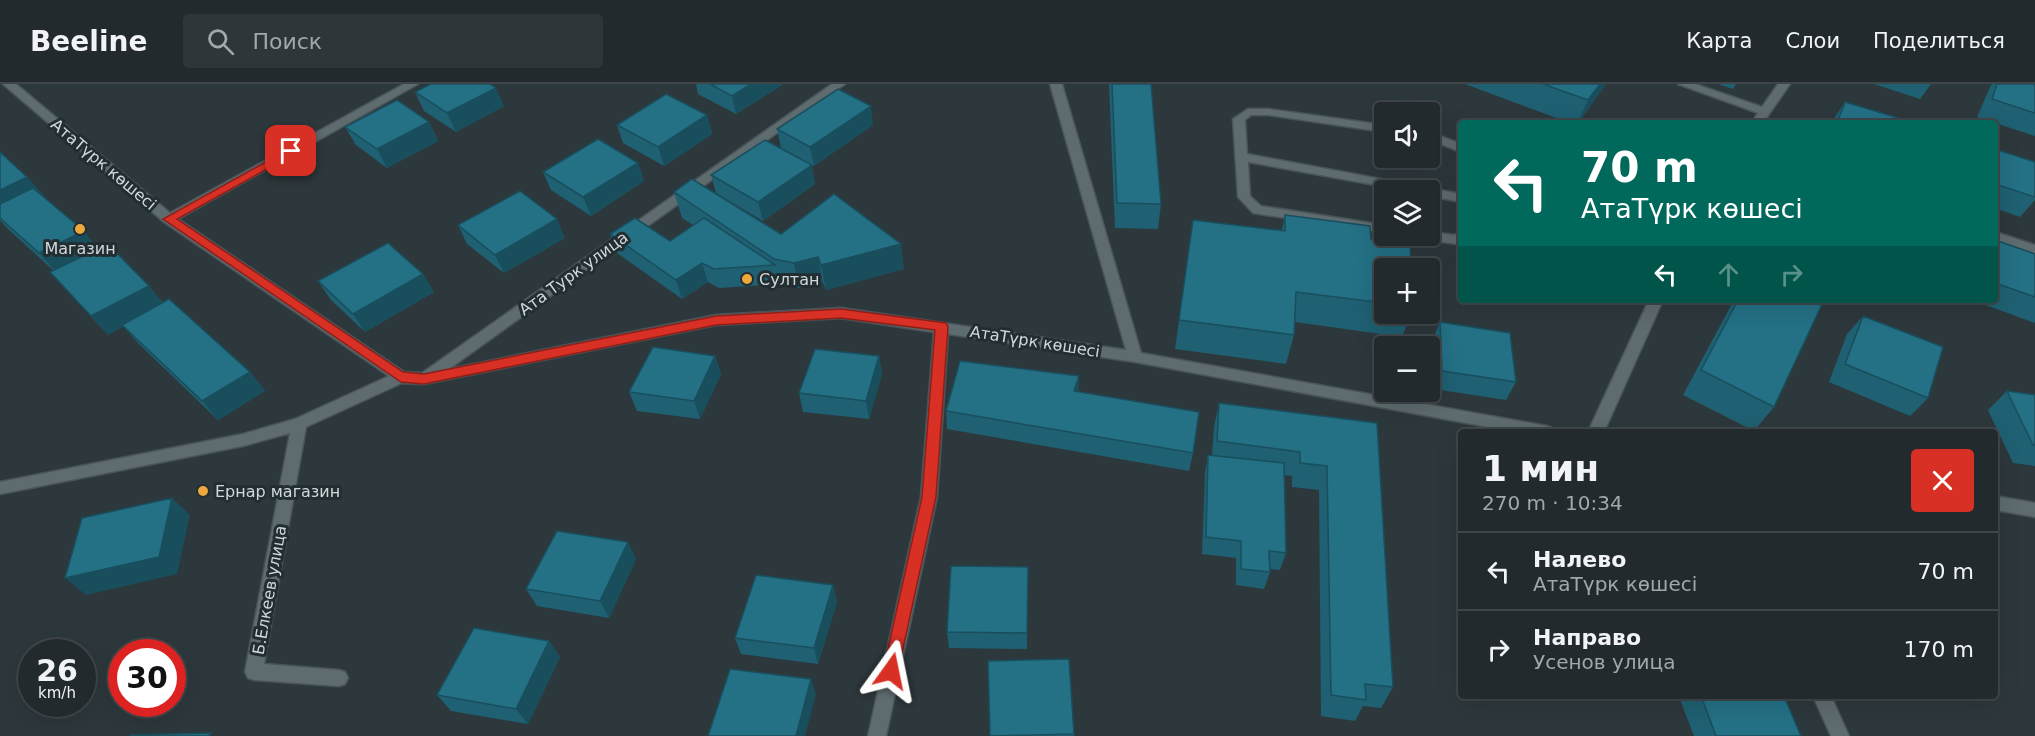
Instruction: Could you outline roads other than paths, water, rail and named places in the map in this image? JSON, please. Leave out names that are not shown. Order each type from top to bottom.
[{"type":"street","name":"АтаТүрк көшесі","points":[[9,84],[169,219],[401,377],[424,379],[716,320],[841,313],[1136,357],[1531,429]]},
{"type":"street","points":[[169,219],[412,84]]},
{"type":"street","name":"Ата Турк улица","points":[[424,379],[839,84]]},
{"type":"street","points":[[1056,84],[1136,357]]},
{"type":"street","points":[[1684,84],[1764,112]]},
{"type":"street","points":[[1759,120],[1784,84]]},
{"type":"street","points":[[1374,128],[1268,112],[1248,112],[1239,119],[1244,197],[1257,210],[1374,228]]},
{"type":"street","points":[[1440,140],[1458,147]]},
{"type":"street","points":[[1242,157],[1374,181]]},
{"type":"street","points":[[1440,194],[1458,197]]},
{"type":"street","points":[[1998,237],[2035,250]]},
{"type":"street","points":[[1440,238],[1458,239]]},
{"type":"street","points":[[1597,429],[1655,303]]},
{"type":"street","points":[[877,736],[929,497],[941,327]]},
{"type":"street","points":[[0,488],[243,440],[299,424],[401,377]]},
{"type":"street","name":"Б.Елкеев улица","points":[[299,424],[254,672],[339,678]]},
{"type":"street","points":[[1998,504],[2035,510]]},
{"type":"street","points":[[1823,699],[1840,736]]},
{"type":"place","name":"Магазин","points":[[80,229]]},
{"type":"place","name":"Султан","points":[[747,279]]},
{"type":"place","name":"Ернар магазин","points":[[203,491]]}]
